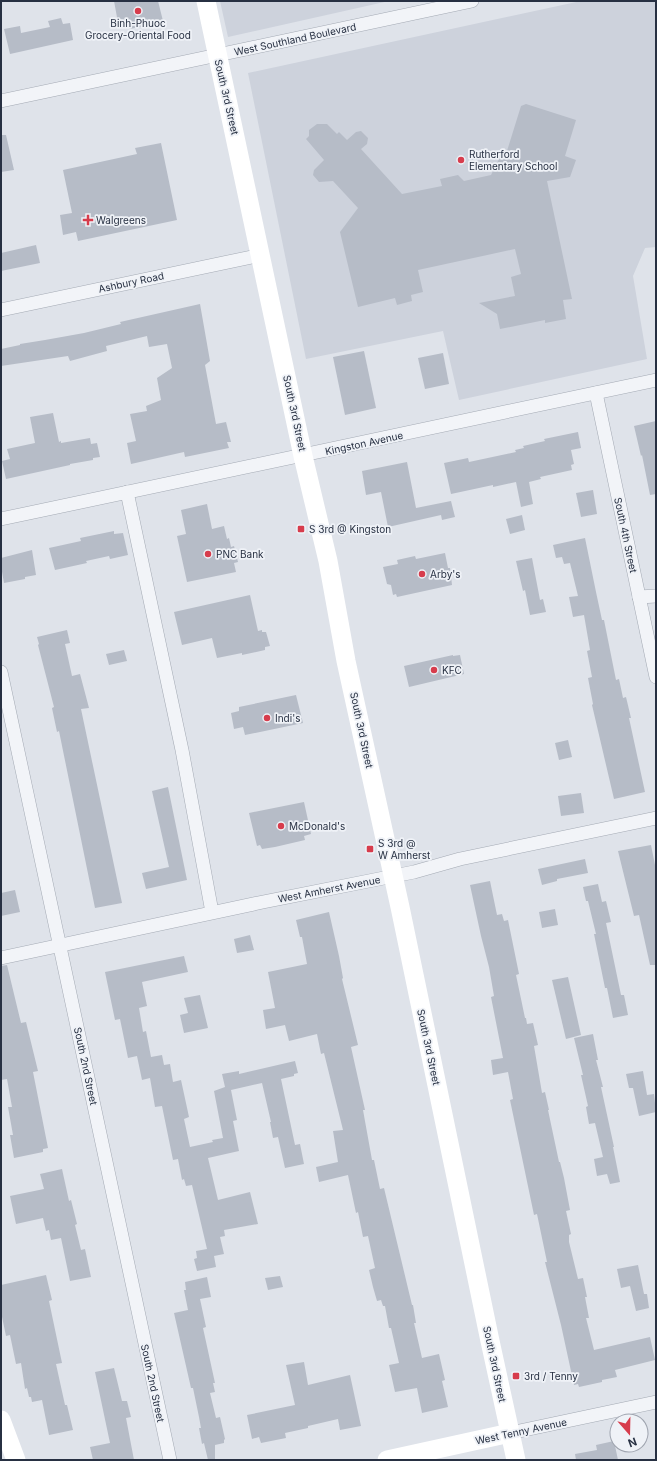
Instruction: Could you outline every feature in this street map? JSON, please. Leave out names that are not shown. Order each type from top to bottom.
[{"type":"street","name":"South 3rd Street","points":[[206,1],[303,456],[328,561],[346,660],[394,876],[516,1460]]},
{"type":"street","name":"West Southland Boulevard","points":[[1,102],[472,1]]},
{"type":"street","name":"Ashbury Road","points":[[1,310],[260,255]]},
{"type":"street","name":"Kingston Avenue","points":[[1,519],[656,380]]},
{"type":"street","name":"South 4th Street","points":[[596,393],[656,677]]},
{"type":"street","points":[[127,492],[182,750],[212,912]]},
{"type":"street","points":[[639,597],[656,596]]},
{"type":"street","name":"South 2nd Street","points":[[1,672],[170,1460]]},
{"type":"street","name":"West Amherst Avenue","points":[[1,958],[60,946],[95,936],[414,872],[460,859],[656,818]]},
{"type":"street","name":"West Tenny Avenue","points":[[387,1460],[656,1402]]},
{"type":"street","points":[[1,1420],[16,1460]]},
{"type":"shaded area","points":[[220,1],[389,1],[228,37]]},
{"type":"shaded area","name":"Rutherford Elementary School","points":[[581,1],[656,1],[656,247],[645,248],[633,276],[647,359],[459,400],[443,331],[306,359],[248,73]]},
{"type":"building","name":"Binh-Phuoc Grocery-Oriental Food","points":[[114,1],[158,1],[163,21],[130,29],[126,26],[119,28]]},
{"type":"building","points":[[61,18],[63,24],[70,23],[73,40],[10,54],[4,29],[20,26],[21,33],[50,27],[48,21]]},
{"type":"building","name":"Rutherford Elementary School","points":[[526,104],[576,120],[565,156],[576,160],[570,177],[547,181],[572,299],[563,300],[566,319],[545,323],[545,320],[500,329],[497,314],[479,303],[515,296],[511,277],[521,274],[515,249],[418,270],[423,292],[411,295],[412,301],[397,305],[395,298],[358,307],[340,232],[358,208],[333,181],[319,182],[313,175],[314,170],[324,160],[306,139],[309,136],[309,130],[317,124],[327,124],[337,134],[339,132],[347,140],[356,132],[361,131],[368,138],[367,144],[361,149],[402,194],[442,186],[440,179],[458,175],[464,181],[491,175],[502,150],[507,151],[521,106]]},
{"type":"building","points":[[1,135],[6,135],[14,170],[1,172]]},
{"type":"building","name":"Walgreens","points":[[161,143],[177,220],[78,241],[76,232],[63,235],[60,215],[72,213],[63,170],[137,154],[135,148]]},
{"type":"building","points":[[36,245],[40,263],[1,271],[1,253]]},
{"type":"building","points":[[200,304],[210,361],[205,365],[216,424],[226,422],[231,442],[227,442],[229,448],[185,457],[184,452],[131,464],[127,443],[136,441],[130,414],[147,411],[146,406],[161,400],[157,378],[172,368],[167,344],[149,347],[147,336],[106,346],[107,351],[70,361],[68,356],[1,366],[1,349],[20,344],[84,333],[121,324],[120,322]]},
{"type":"building","points":[[364,351],[376,408],[345,415],[333,357]]},
{"type":"building","points":[[443,353],[449,384],[425,389],[418,358]]},
{"type":"building","points":[[53,413],[59,442],[61,441],[61,443],[90,438],[91,444],[97,443],[100,457],[93,458],[93,460],[6,479],[2,461],[10,459],[7,449],[35,443],[30,417]]},
{"type":"building","points":[[656,421],[656,494],[650,495],[642,455],[641,456],[634,426]]},
{"type":"building","points":[[578,432],[581,448],[571,450],[574,464],[571,465],[572,470],[540,477],[541,479],[529,482],[533,504],[521,507],[516,482],[493,487],[493,485],[451,494],[444,463],[468,458],[469,462],[516,452],[515,450],[524,448],[523,446],[545,441],[544,439]]},
{"type":"building","points":[[407,462],[416,508],[451,501],[455,517],[442,520],[441,515],[388,527],[381,492],[366,495],[362,471]]},
{"type":"building","points":[[593,490],[597,514],[581,517],[576,493]]},
{"type":"building","name":"PNC Bank","points":[[207,504],[212,529],[224,526],[227,539],[229,538],[231,547],[234,546],[238,562],[234,563],[236,572],[187,582],[177,536],[186,534],[181,510]]},
{"type":"building","points":[[522,515],[525,530],[510,534],[506,519]]},
{"type":"building","points":[[114,531],[114,534],[123,533],[128,555],[110,559],[109,556],[86,561],[87,563],[55,570],[49,548],[81,541],[80,538]]},
{"type":"building","points":[[585,538],[616,680],[619,679],[623,698],[626,697],[631,718],[629,718],[645,792],[614,799],[592,705],[588,678],[592,677],[587,651],[590,650],[584,615],[573,617],[569,597],[578,596],[570,563],[564,564],[562,557],[556,558],[553,545]]},
{"type":"building","points":[[32,550],[36,575],[25,577],[25,579],[4,583],[1,558]]},
{"type":"building","name":"Arby's","points":[[445,553],[448,568],[450,568],[452,585],[397,597],[396,594],[393,595],[391,585],[387,584],[383,567],[398,564],[397,560],[415,556],[416,559]]},
{"type":"building","points":[[532,558],[540,600],[543,599],[546,612],[530,615],[525,590],[523,591],[516,561]]},
{"type":"building","points":[[250,595],[258,631],[262,630],[262,632],[266,632],[270,646],[265,647],[265,650],[217,658],[212,638],[182,645],[174,612]]},
{"type":"building","points":[[67,630],[70,643],[65,644],[72,676],[80,674],[89,708],[81,709],[122,903],[95,908],[59,731],[57,732],[52,708],[54,707],[37,637]]},
{"type":"building","points":[[124,650],[127,661],[109,665],[106,654]]},
{"type":"building","name":"KFC","points":[[453,655],[460,655],[464,674],[409,687],[404,666]]},
{"type":"building","name":"Indi's","points":[[296,695],[303,723],[245,735],[243,727],[234,729],[231,713],[239,711],[239,707]]},
{"type":"building","points":[[568,740],[572,757],[559,760],[555,743]]},
{"type":"building","points":[[168,787],[187,880],[146,889],[142,873],[169,867],[152,791]]},
{"type":"building","points":[[581,793],[584,813],[561,816],[558,796]]},
{"type":"building","name":"McDonald's","points":[[304,802],[311,834],[304,836],[305,840],[262,849],[260,845],[257,846],[249,813]]},
{"type":"building","points":[[651,845],[656,870],[656,965],[650,965],[639,915],[634,916],[618,851]]},
{"type":"building","points":[[585,859],[588,873],[557,879],[557,881],[542,885],[538,869]]},
{"type":"building","points":[[490,881],[497,915],[502,914],[504,921],[508,920],[519,974],[516,975],[525,1018],[527,1024],[533,1023],[538,1045],[534,1046],[542,1093],[545,1092],[570,1210],[566,1211],[571,1234],[569,1235],[569,1242],[578,1279],[583,1278],[589,1318],[586,1318],[594,1350],[650,1337],[655,1360],[615,1370],[617,1377],[579,1387],[578,1384],[574,1385],[545,1262],[547,1262],[537,1214],[534,1215],[510,1100],[513,1099],[508,1072],[493,1075],[491,1060],[503,1058],[491,997],[494,996],[489,967],[470,885]]},
{"type":"building","points":[[598,884],[602,902],[606,901],[611,922],[606,923],[621,995],[624,995],[628,1015],[613,1018],[594,934],[596,934],[583,887]]},
{"type":"building","points":[[15,890],[20,912],[1,916],[1,893]]},
{"type":"building","points":[[555,909],[558,925],[542,928],[539,912]]},
{"type":"building","points":[[329,912],[339,956],[342,979],[358,1045],[351,1047],[365,1110],[363,1110],[372,1160],[374,1160],[380,1189],[384,1188],[413,1305],[416,1323],[414,1323],[422,1358],[439,1354],[445,1380],[442,1381],[448,1407],[422,1413],[417,1388],[395,1392],[389,1365],[399,1363],[391,1328],[389,1328],[385,1306],[383,1306],[381,1300],[377,1301],[373,1287],[369,1270],[375,1268],[368,1236],[363,1237],[348,1175],[319,1182],[316,1167],[338,1162],[333,1131],[343,1130],[324,1053],[321,1054],[317,1034],[289,1041],[285,1025],[266,1029],[263,1010],[275,1008],[268,972],[307,964],[302,937],[300,937],[296,920]]},
{"type":"building","points":[[250,935],[254,950],[237,953],[234,939]]},
{"type":"building","points":[[184,956],[188,972],[142,982],[147,1006],[139,1008],[143,1032],[146,1031],[151,1057],[162,1055],[164,1065],[170,1064],[173,1082],[181,1080],[189,1117],[184,1119],[190,1147],[213,1142],[212,1140],[223,1138],[214,1091],[225,1087],[222,1074],[239,1071],[239,1074],[295,1061],[298,1073],[294,1074],[294,1076],[281,1079],[295,1145],[300,1144],[304,1164],[285,1168],[278,1137],[273,1138],[262,1083],[231,1090],[237,1120],[233,1121],[239,1151],[208,1158],[218,1200],[250,1192],[258,1224],[224,1230],[225,1236],[220,1237],[224,1254],[214,1256],[216,1267],[197,1271],[194,1259],[197,1258],[196,1251],[207,1249],[192,1185],[186,1186],[184,1179],[182,1180],[178,1159],[173,1160],[162,1106],[155,1107],[150,1078],[142,1080],[137,1056],[128,1058],[120,1019],[115,1020],[105,972]]},
{"type":"building","points":[[7,965],[21,1023],[26,1022],[38,1071],[33,1072],[48,1148],[43,1149],[43,1152],[14,1158],[10,1135],[13,1135],[8,1107],[12,1107],[7,1079],[1,1080],[1,966]]},
{"type":"building","points":[[568,977],[581,1035],[566,1039],[552,980]]},
{"type":"building","points":[[200,995],[208,1028],[184,1033],[180,1015],[188,1013],[184,998]]},
{"type":"building","points":[[593,1034],[598,1060],[596,1060],[603,1087],[601,1087],[620,1182],[610,1184],[607,1174],[597,1176],[594,1159],[603,1157],[595,1123],[589,1124],[586,1107],[588,1106],[581,1075],[583,1075],[574,1038]]},
{"type":"building","points":[[643,1071],[647,1095],[654,1094],[656,1112],[639,1116],[633,1088],[629,1088],[626,1074]]},
{"type":"building","points":[[62,1169],[69,1201],[71,1200],[77,1224],[75,1225],[81,1250],[85,1249],[91,1277],[70,1281],[61,1238],[51,1240],[49,1230],[46,1231],[43,1218],[16,1224],[10,1196],[44,1189],[40,1174]]},
{"type":"building","points":[[638,1265],[644,1294],[647,1294],[649,1308],[636,1311],[630,1286],[621,1288],[617,1269]]},
{"type":"building","points":[[46,1275],[52,1300],[49,1301],[62,1363],[56,1364],[65,1405],[67,1405],[73,1430],[49,1435],[42,1400],[32,1402],[27,1388],[25,1389],[21,1363],[16,1364],[10,1335],[6,1336],[1,1312],[1,1285]]},
{"type":"building","points":[[280,1276],[283,1287],[268,1290],[265,1278]]},
{"type":"building","points":[[207,1277],[211,1297],[200,1299],[206,1327],[203,1328],[215,1383],[213,1383],[215,1392],[210,1393],[216,1418],[220,1417],[225,1439],[224,1443],[215,1445],[215,1460],[208,1460],[204,1443],[202,1444],[199,1428],[201,1428],[193,1388],[191,1388],[174,1313],[188,1310],[184,1290],[186,1290],[185,1282]]},
{"type":"building","points":[[304,1362],[308,1385],[350,1375],[361,1426],[340,1430],[338,1419],[285,1433],[286,1438],[261,1443],[259,1437],[252,1439],[247,1415],[295,1405],[286,1365]]},
{"type":"building","points":[[114,1368],[122,1401],[127,1401],[131,1417],[126,1418],[134,1460],[93,1460],[90,1447],[110,1443],[95,1372]]},
{"type":"building","points":[[609,1442],[609,1453],[617,1453],[618,1460],[576,1460],[575,1454],[597,1450],[596,1445]]},
{"type":"place","name":"Binh-Phuoc Grocery-Oriental Food","points":[[138,11]]},
{"type":"place","name":"Rutherford Elementary School","points":[[461,160]]},
{"type":"place","name":"Walgreens","points":[[88,220]]},
{"type":"place","name":"S 3rd @ Kingston","points":[[301,529]]},
{"type":"place","name":"PNC Bank","points":[[208,554]]},
{"type":"place","name":"Arby's","points":[[422,574]]},
{"type":"place","name":"KFC","points":[[434,670]]},
{"type":"place","name":"Indi's","points":[[267,718]]},
{"type":"place","name":"McDonald's","points":[[281,826]]},
{"type":"place","name":"S 3rd @ W Amherst","points":[[370,849]]},
{"type":"place","name":"3rd / Tenny","points":[[516,1376]]}]
